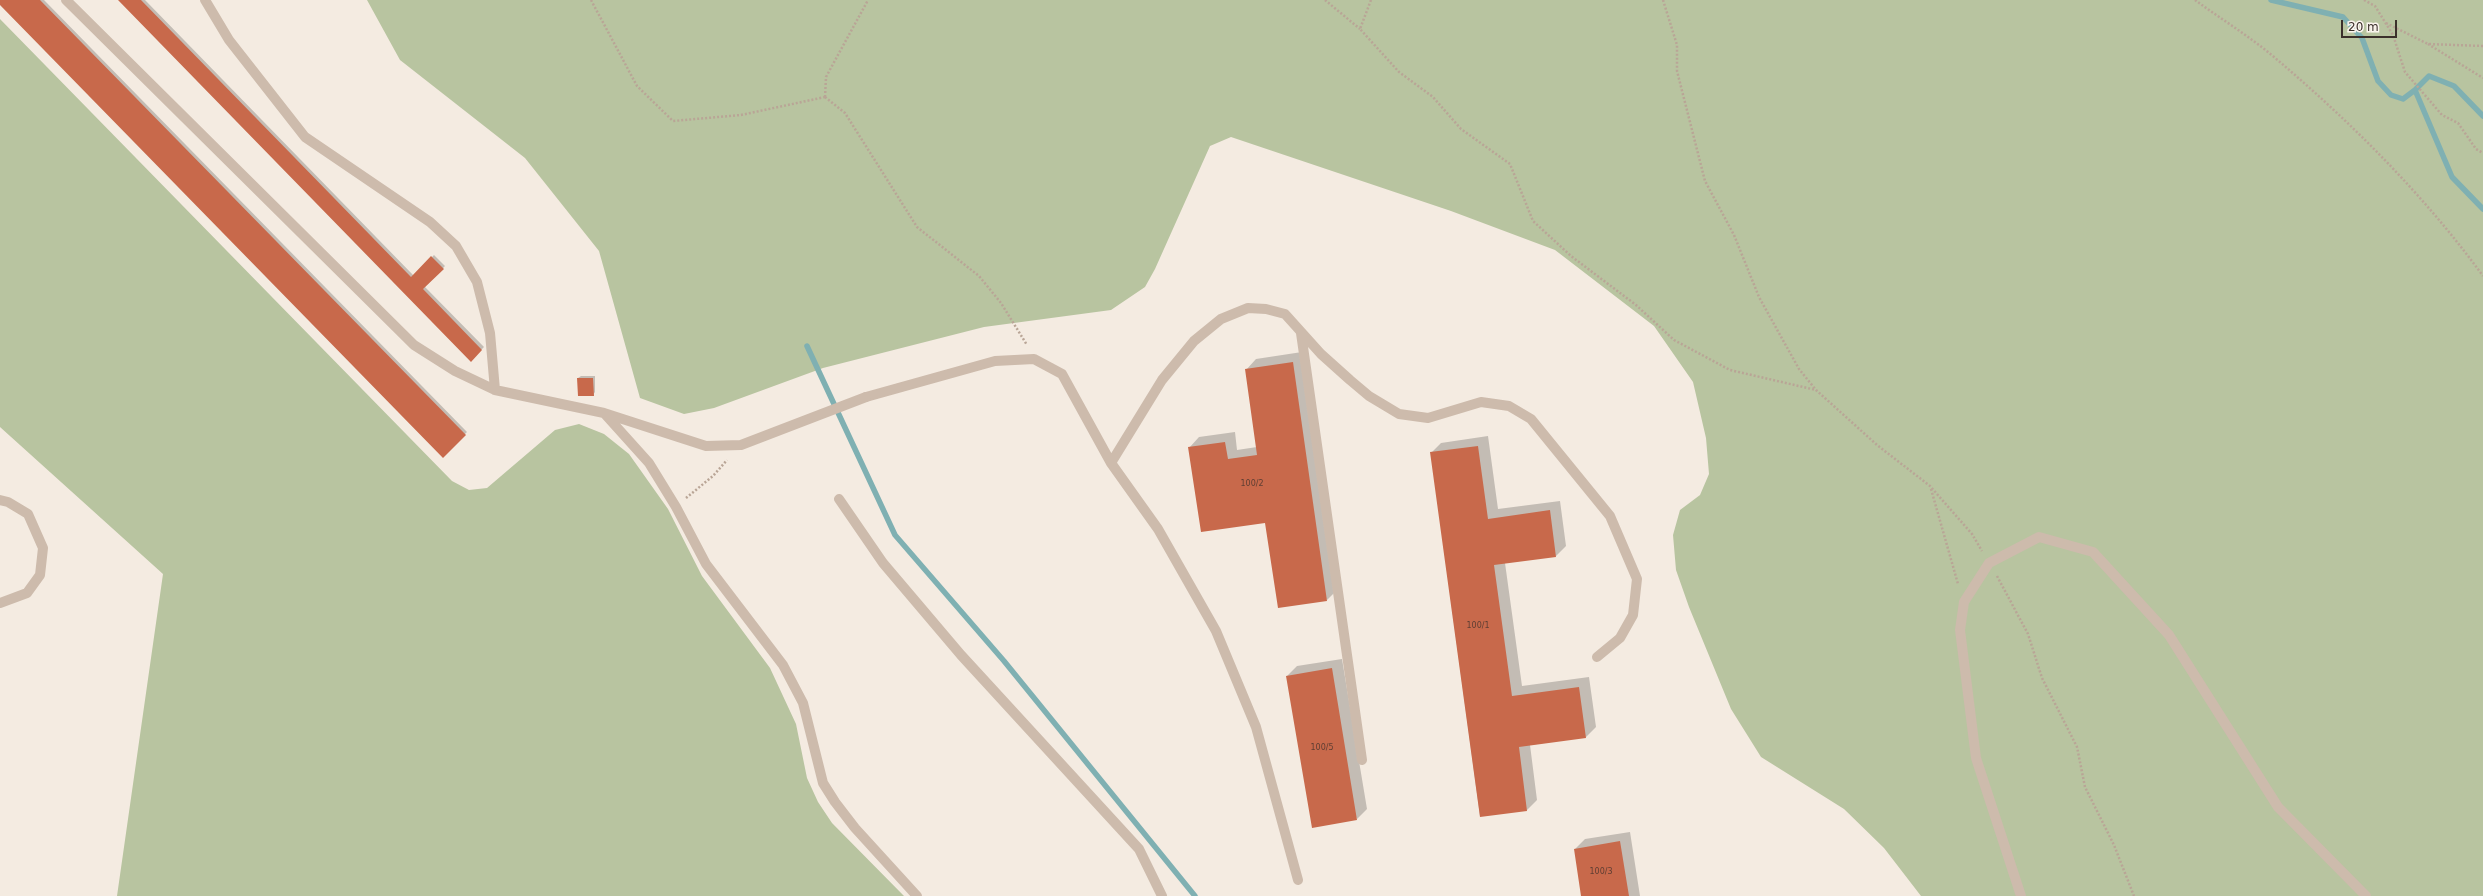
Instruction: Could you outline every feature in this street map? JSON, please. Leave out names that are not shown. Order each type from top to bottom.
[{"type":"street","points":[[66,0],[414,346],[455,372],[494,390],[604,413],[706,446],[741,444],[866,397],[995,361],[1034,359],[1062,374],[1111,464],[1158,529],[1216,631],[1256,727],[1298,880]]},
{"type":"street","points":[[205,0],[229,40],[305,137],[430,222],[456,246],[479,289],[490,332],[494,390]]},
{"type":"street","points":[[1111,464],[1162,380],[1194,341],[1221,319],[1248,308],[1266,309],[1285,314],[1301,333],[1360,388],[1399,414],[1428,418],[1481,402],[1509,406],[1531,419],[1610,516],[1637,579],[1634,615],[1620,638],[1597,657]]},
{"type":"street","points":[[1301,333],[1362,760]]},
{"type":"street","points":[[604,413],[649,463],[676,507],[706,564],[783,665],[803,702],[823,783],[835,802],[854,828],[917,896]]},
{"type":"street","points":[[839,499],[883,563],[956,649],[1139,850],[1162,896]]},
{"type":"street","points":[[0,500],[8,502],[28,514],[43,548],[40,575],[27,593],[0,603]]},
{"type":"street","points":[[2021,896],[1976,758],[1960,630],[1964,602],[1989,563],[2039,537],[2093,552],[2169,635],[2278,807],[2366,896]]},
{"type":"path","points":[[591,0],[637,86],[673,121],[741,115],[826,97]]},
{"type":"path","points":[[868,0],[826,78],[826,97],[845,113],[917,227],[979,276],[1021,333],[1034,359]]},
{"type":"path","points":[[1325,0],[1360,28],[1399,72],[1433,97],[1461,129],[1510,164],[1533,221],[1571,256],[1636,306],[1674,340],[1730,370],[1816,390]]},
{"type":"path","points":[[1360,28],[1371,0]]},
{"type":"path","points":[[1663,0],[1677,45],[1677,71],[1705,181],[1734,235],[1759,297],[1799,369],[1816,390],[1877,445],[1930,486],[1972,534],[2028,634],[2042,678],[2077,747],[2086,787],[2114,845],[2134,896]]},
{"type":"path","points":[[2195,0],[2273,56],[2337,115],[2392,169],[2449,230],[2483,276]]},
{"type":"path","points":[[2364,0],[2375,6],[2393,35],[2405,72],[2442,115],[2458,123],[2476,149],[2483,153]]},
{"type":"path","points":[[2386,23],[2428,44],[2483,78]]},
{"type":"path","points":[[2428,44],[2483,46]]},
{"type":"path","points":[[676,507],[713,476],[741,444]]},
{"type":"path","points":[[1930,486],[1964,602]]},
{"type":"green space","points":[[367,0],[2483,0],[2483,896],[1921,896],[1884,848],[1844,809],[1761,757],[1731,709],[1689,607],[1676,570],[1673,535],[1680,510],[1700,495],[1709,474],[1706,438],[1693,382],[1654,326],[1555,250],[1451,211],[1231,137],[1210,146],[1155,269],[1145,287],[1111,310],[984,327],[823,368],[714,408],[684,414],[640,398],[599,251],[525,158],[400,60]]},
{"type":"green space","points":[[0,19],[452,481],[469,490],[487,488],[555,430],[579,424],[604,434],[629,454],[668,509],[702,576],[770,668],[796,724],[807,778],[818,802],[832,823],[904,896],[117,896],[163,574],[0,427]]},
{"type":"building","points":[[0,0],[40,0],[466,435],[443,458],[0,5]]},
{"type":"building","points":[[118,0],[141,0],[411,277],[431,256],[444,269],[423,289],[482,350],[471,362]]},
{"type":"building","points":[[1293,362],[1327,601],[1278,608],[1265,523],[1201,532],[1188,447],[1225,442],[1228,459],[1257,455],[1245,369]]},
{"type":"building","points":[[577,378],[593,378],[594,396],[578,396]]},
{"type":"building","points":[[1478,446],[1488,519],[1550,510],[1556,557],[1494,565],[1512,696],[1579,687],[1586,738],[1519,747],[1527,811],[1480,817],[1430,452]]},
{"type":"building","points":[[1332,668],[1357,820],[1312,828],[1286,676]]},
{"type":"building","points":[[1620,841],[1629,896],[1581,896],[1574,849]]},
{"type":"waterway","points":[[2271,0],[2343,17],[2362,38],[2378,81],[2391,95],[2403,99],[2415,90],[2452,177],[2483,209]]},
{"type":"waterway","points":[[2415,90],[2429,76],[2454,86],[2483,116]]},
{"type":"waterway","points":[[807,346],[895,535],[1004,661],[1195,896]]}]
